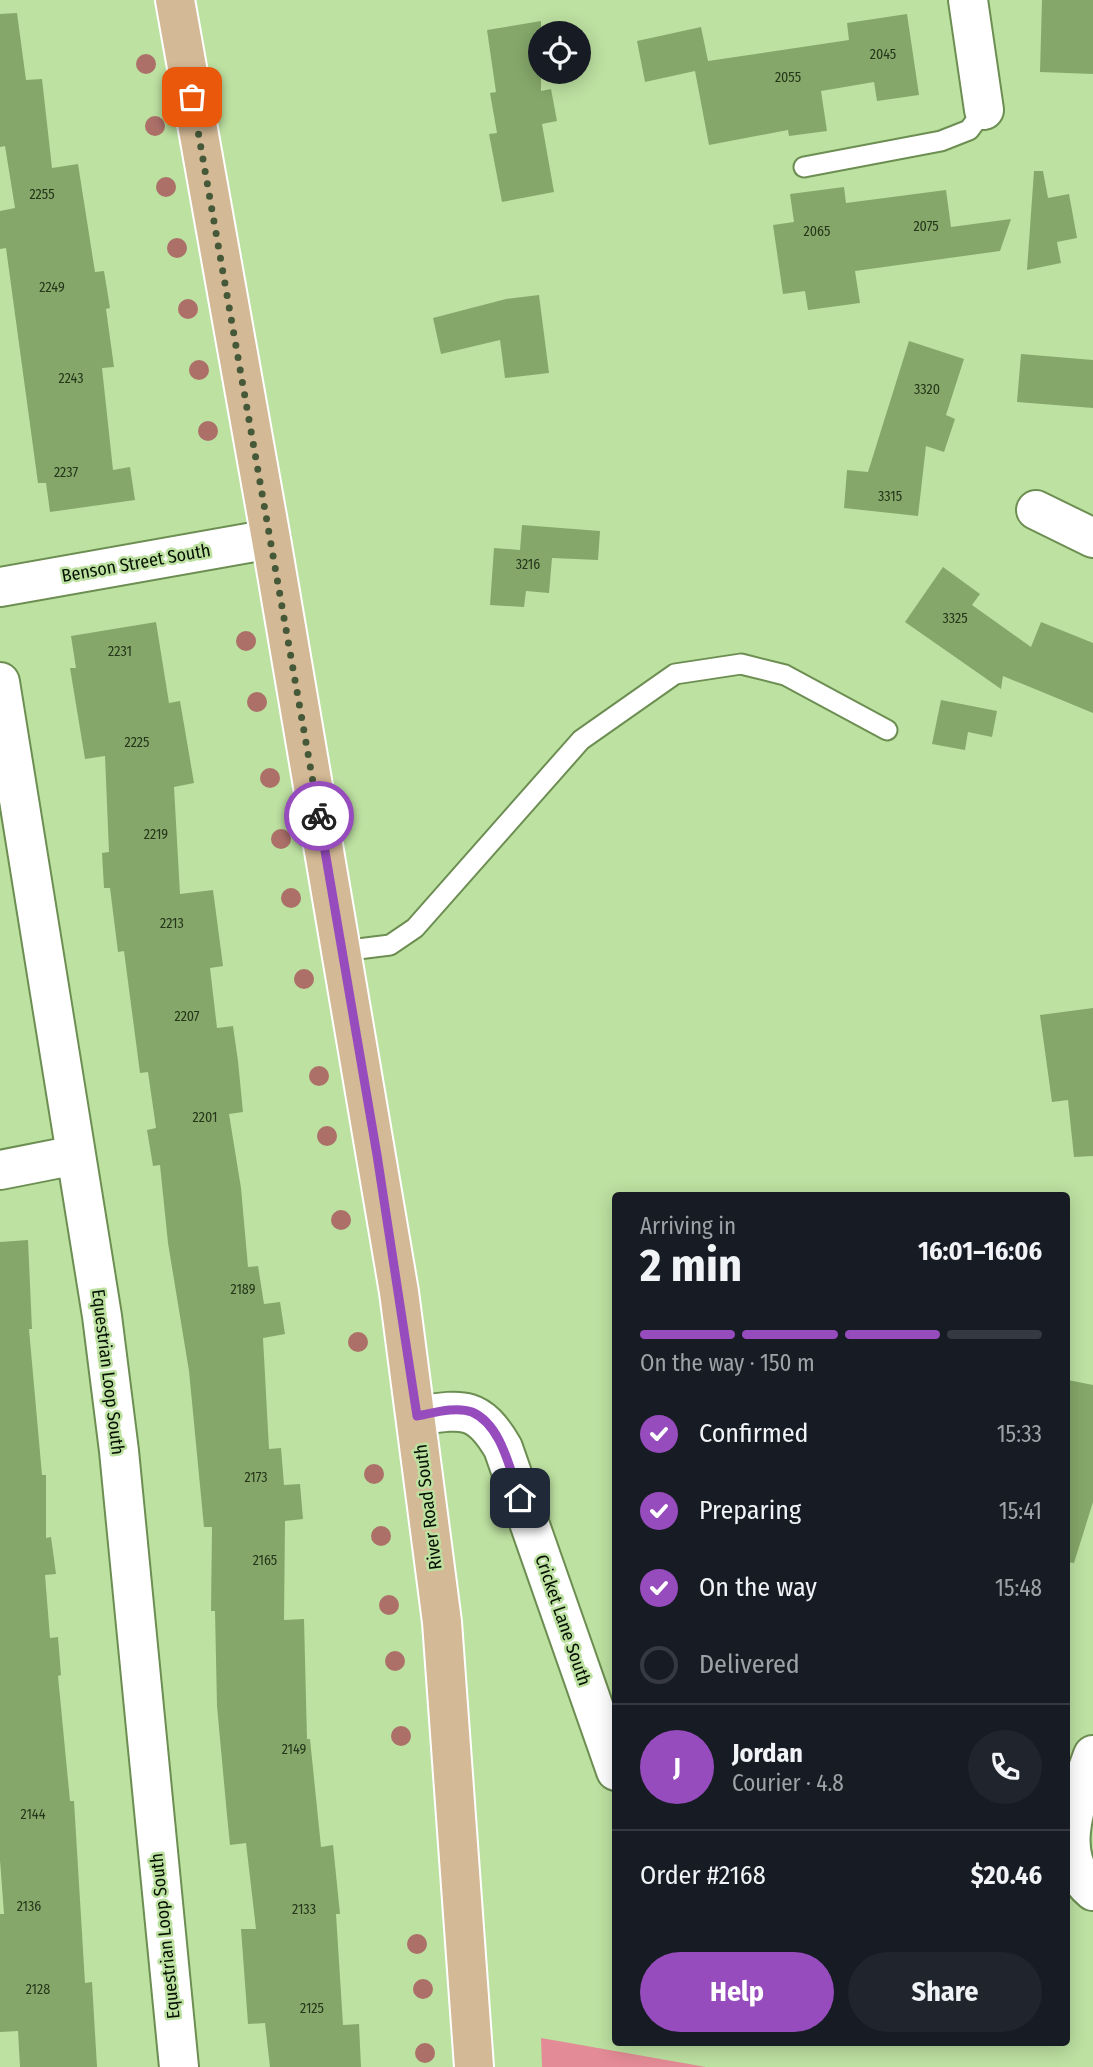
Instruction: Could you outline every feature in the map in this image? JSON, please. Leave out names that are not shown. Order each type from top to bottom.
[{"type":"main road","name":"River Road South","points":[[175,0],[380,1169],[417,1416],[451,1718],[474,2067]]},
{"type":"street","points":[[968,0],[984,110]]},
{"type":"street","points":[[1037,510],[1093,538]]},
{"type":"street","name":"Benson Street South","points":[[0,587],[271,539]]},
{"type":"street","name":"Equestrian Loop South","points":[[0,682],[102,1316],[119,1451],[179,2067]]},
{"type":"street","points":[[0,1170],[76,1155]]},
{"type":"street","name":"Cricket Lane South","points":[[417,1416],[453,1410],[472,1412],[490,1425],[503,1448],[612,1760]]},
{"type":"street","points":[[1070,1823],[1093,1755]]},
{"type":"street","points":[[1070,1860],[1093,1891]]},
{"type":"lane","points":[[804,167],[941,141],[969,130],[984,110]]},
{"type":"lane","points":[[342,951],[390,945],[415,929],[581,740],[675,674],[741,664],[785,675],[887,730]]},
{"type":"shaded area","points":[[541,2038],[706,2067],[542,2067]]},
{"type":"building","points":[[1042,0],[1093,0],[1093,74],[1040,72]]},
{"type":"building","points":[[17,13],[26,80],[42,79],[52,168],[78,164],[95,272],[104,271],[110,308],[106,309],[114,367],[102,368],[113,470],[130,467],[135,500],[50,512],[46,483],[38,483],[6,248],[0,249],[0,211],[15,208],[5,146],[0,147],[0,14]]},
{"type":"building","points":[[907,14],[919,95],[877,101],[874,82],[821,91],[827,131],[789,136],[788,130],[709,145],[695,71],[645,82],[637,41],[701,27],[708,61],[849,40],[847,23]]},
{"type":"building","points":[[528,23],[528,84],[541,84],[541,91],[551,89],[557,121],[542,124],[554,192],[502,202],[489,134],[497,133],[490,93],[496,92],[487,30]]},
{"type":"building","points":[[1034,171],[1043,171],[1048,198],[1069,194],[1077,238],[1057,242],[1061,263],[1027,270]]},
{"type":"building","points":[[844,187],[846,203],[946,190],[951,227],[1011,219],[1000,251],[855,271],[860,303],[808,310],[805,291],[783,294],[773,225],[794,222],[790,194]]},
{"type":"building","points":[[539,295],[549,373],[505,378],[500,340],[441,354],[433,318],[506,299]]},
{"type":"building","points":[[909,341],[964,359],[946,415],[955,419],[944,452],[926,446],[918,516],[844,508],[847,470],[868,472]]},
{"type":"building","points":[[1021,354],[1093,360],[1093,408],[1017,402]]},
{"type":"building","points":[[522,525],[600,531],[598,560],[552,558],[549,593],[526,591],[524,607],[490,605],[494,548],[520,550]]},
{"type":"building","points":[[943,567],[980,594],[972,605],[1031,647],[1041,622],[1093,643],[1093,713],[1003,676],[1001,689],[905,622]]},
{"type":"building","points":[[156,622],[169,703],[180,701],[194,783],[174,787],[180,894],[213,890],[223,966],[210,968],[217,1028],[233,1026],[238,1061],[243,1112],[229,1114],[241,1188],[248,1267],[258,1266],[264,1304],[280,1302],[285,1334],[263,1338],[269,1449],[281,1448],[284,1485],[300,1484],[303,1519],[285,1521],[284,1620],[304,1619],[307,1739],[310,1739],[321,1847],[333,1845],[340,1914],[336,1914],[343,2025],[359,2024],[361,2067],[270,2067],[265,2023],[248,2024],[241,1929],[256,1929],[246,1843],[230,1845],[217,1706],[215,1611],[211,1611],[212,1527],[204,1527],[189,1371],[168,1243],[160,1165],[153,1166],[147,1130],[156,1128],[148,1072],[140,1073],[124,951],[118,952],[110,888],[104,888],[102,853],[109,852],[105,756],[85,759],[70,668],[76,668],[71,636]]},
{"type":"building","points":[[941,700],[997,711],[992,737],[968,732],[965,750],[932,744]]},
{"type":"building","points":[[1093,1008],[1093,1156],[1074,1157],[1068,1100],[1052,1102],[1040,1015]]},
{"type":"building","points":[[28,1240],[32,1329],[29,1329],[42,1475],[46,1475],[46,1538],[51,1537],[56,1574],[45,1575],[50,1638],[58,1637],[61,1675],[58,1676],[70,1801],[74,1801],[85,1983],[92,1982],[97,2067],[20,2067],[18,2031],[0,2032],[0,1914],[4,1914],[0,1860],[0,1242]]},
{"type":"building","points":[[1070,1380],[1093,1385],[1093,1502],[1074,1563],[1070,1562]]},
{"type":"way so far","points":[[192,97],[319,816]]},
{"type":"route","points":[[319,816],[377,1155],[417,1416],[453,1410],[472,1412],[490,1425],[503,1448],[520,1498]]}]
